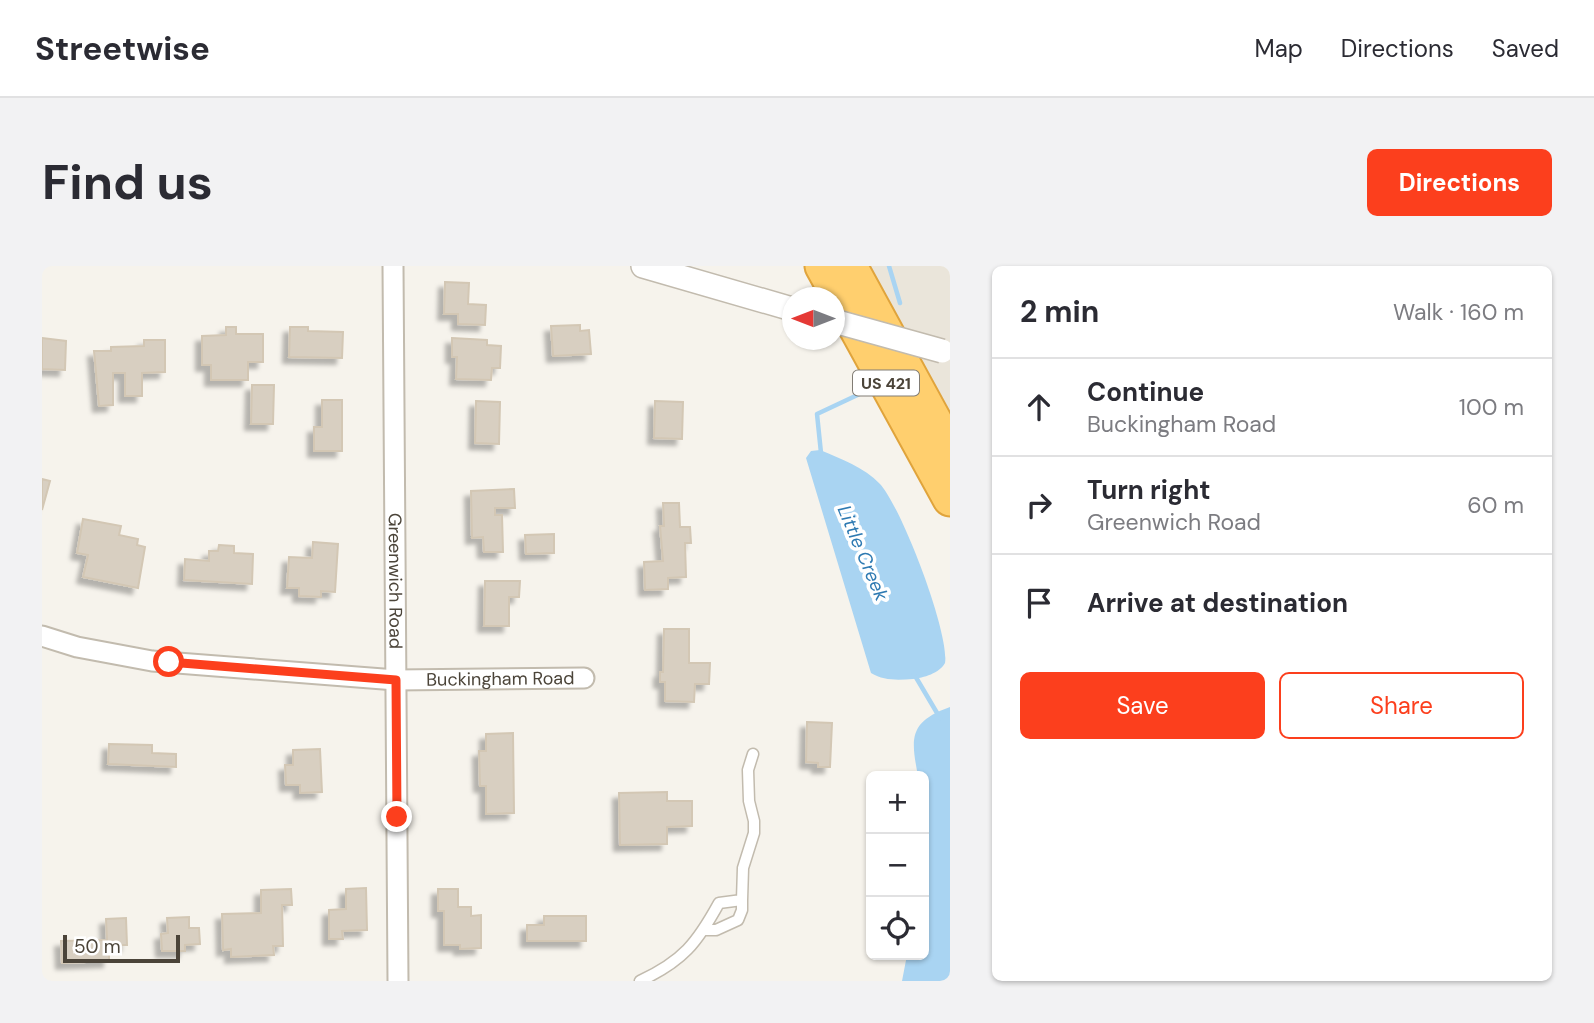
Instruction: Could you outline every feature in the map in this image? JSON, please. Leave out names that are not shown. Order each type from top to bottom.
[{"type":"highway","name":"US 421","points":[[822,266],[950,499]]},
{"type":"highway","name":"US 421","points":[[850,266],[950,449]]},
{"type":"street","name":"Greenwich Road","points":[[393,266],[398,981]]},
{"type":"street","points":[[643,266],[782,306]]},
{"type":"street","points":[[845,324],[946,353]]},
{"type":"street","name":"Buckingham Road","points":[[42,636],[77,647],[152,661],[396,680],[584,678]]},
{"type":"lane","points":[[704,930],[716,930],[738,920],[742,910],[743,868],[754,833],[748,770],[753,754]]},
{"type":"lane","points":[[640,981],[663,970],[695,943],[719,903],[742,901]]},
{"type":"shaded area","points":[[848,266],[950,266],[950,462]]},
{"type":"water","points":[[820,450],[852,464],[874,478],[889,497],[900,518],[923,572],[945,648],[945,663],[935,672],[902,680],[886,679],[871,673],[806,458],[811,451]]},
{"type":"water","points":[[950,707],[950,981],[902,981],[906,960],[929,960],[929,771],[917,771],[914,742],[920,726],[936,713]]},
{"type":"building","points":[[445,282],[469,283],[468,304],[486,305],[485,325],[458,324],[458,314],[444,314]]},
{"type":"building","points":[[580,325],[580,331],[589,330],[591,354],[553,356],[551,326]]},
{"type":"building","points":[[226,327],[236,327],[236,334],[263,334],[263,362],[248,362],[248,380],[211,380],[211,365],[202,365],[202,336],[226,335]]},
{"type":"building","points":[[290,327],[308,327],[308,331],[343,332],[342,358],[289,357]]},
{"type":"building","points":[[42,338],[66,341],[65,370],[42,369]]},
{"type":"building","points":[[452,338],[487,340],[487,345],[501,346],[500,368],[492,368],[491,380],[456,379],[457,357],[452,357]]},
{"type":"building","points":[[144,340],[165,340],[165,372],[142,373],[142,396],[125,396],[125,373],[113,373],[113,405],[99,406],[94,351],[111,351],[111,347],[144,346]]},
{"type":"building","points":[[252,385],[274,385],[273,424],[251,424]]},
{"type":"building","points":[[322,400],[342,400],[342,451],[314,451],[314,427],[322,427]]},
{"type":"building","points":[[476,401],[500,402],[499,444],[475,443]]},
{"type":"building","points":[[655,401],[683,402],[682,439],[654,438]]},
{"type":"building","points":[[42,479],[50,481],[42,510]]},
{"type":"building","points":[[514,489],[515,508],[495,508],[495,515],[502,515],[503,552],[484,552],[483,537],[472,538],[471,491]]},
{"type":"building","points":[[663,503],[679,503],[680,527],[690,527],[691,543],[685,543],[686,577],[668,578],[668,589],[645,590],[644,562],[663,561],[660,526],[664,526]]},
{"type":"building","points":[[83,519],[121,526],[119,535],[138,539],[137,545],[145,547],[138,588],[83,577],[88,555],[77,553]]},
{"type":"building","points":[[554,534],[554,553],[526,554],[525,535]]},
{"type":"building","points":[[313,542],[338,544],[335,592],[321,591],[321,597],[299,596],[299,588],[287,588],[289,557],[312,558]]},
{"type":"building","points":[[219,545],[234,546],[234,553],[253,554],[252,584],[184,580],[185,559],[209,561],[209,551],[218,551]]},
{"type":"building","points":[[485,581],[520,581],[519,597],[509,597],[509,626],[484,626]]},
{"type":"building","points":[[664,629],[689,629],[689,663],[710,663],[709,684],[695,684],[694,702],[665,701],[665,682],[660,682],[660,672],[663,672]]},
{"type":"building","points":[[807,722],[832,723],[830,767],[818,767],[818,763],[806,762]]},
{"type":"building","points":[[513,733],[514,813],[486,814],[486,786],[480,786],[479,751],[486,751],[486,734]]},
{"type":"building","points":[[109,744],[152,745],[152,753],[176,754],[176,767],[108,764]]},
{"type":"building","points":[[320,749],[322,792],[300,793],[300,785],[286,785],[285,765],[293,765],[293,750]]},
{"type":"building","points":[[667,792],[667,801],[692,801],[692,826],[667,827],[667,844],[620,845],[619,793]]},
{"type":"building","points":[[366,888],[367,930],[342,931],[343,939],[329,939],[329,910],[346,909],[346,889]]},
{"type":"building","points":[[291,889],[292,905],[282,905],[283,946],[273,946],[274,955],[231,957],[231,949],[223,950],[222,914],[261,913],[261,890]]},
{"type":"building","points":[[438,889],[458,889],[458,907],[471,907],[471,916],[481,915],[481,948],[460,949],[460,945],[444,945],[444,911],[438,911]]},
{"type":"building","points":[[544,916],[586,916],[586,941],[527,941],[527,925],[544,925]]},
{"type":"building","points":[[189,917],[189,928],[199,928],[200,944],[185,945],[185,951],[162,951],[161,934],[168,933],[167,918]]},
{"type":"building","points":[[126,918],[127,945],[109,945],[109,961],[62,963],[61,941],[107,940],[106,919]]},
{"type":"waterway","name":"Little Creek","points":[[889,266],[900,303]]},
{"type":"waterway","name":"Little Creek","points":[[821,453],[817,414],[866,391]]},
{"type":"waterway","name":"Little Creek","points":[[914,674],[940,718]]},
{"type":"route","points":[[169,662],[396,680],[397,817]]}]
